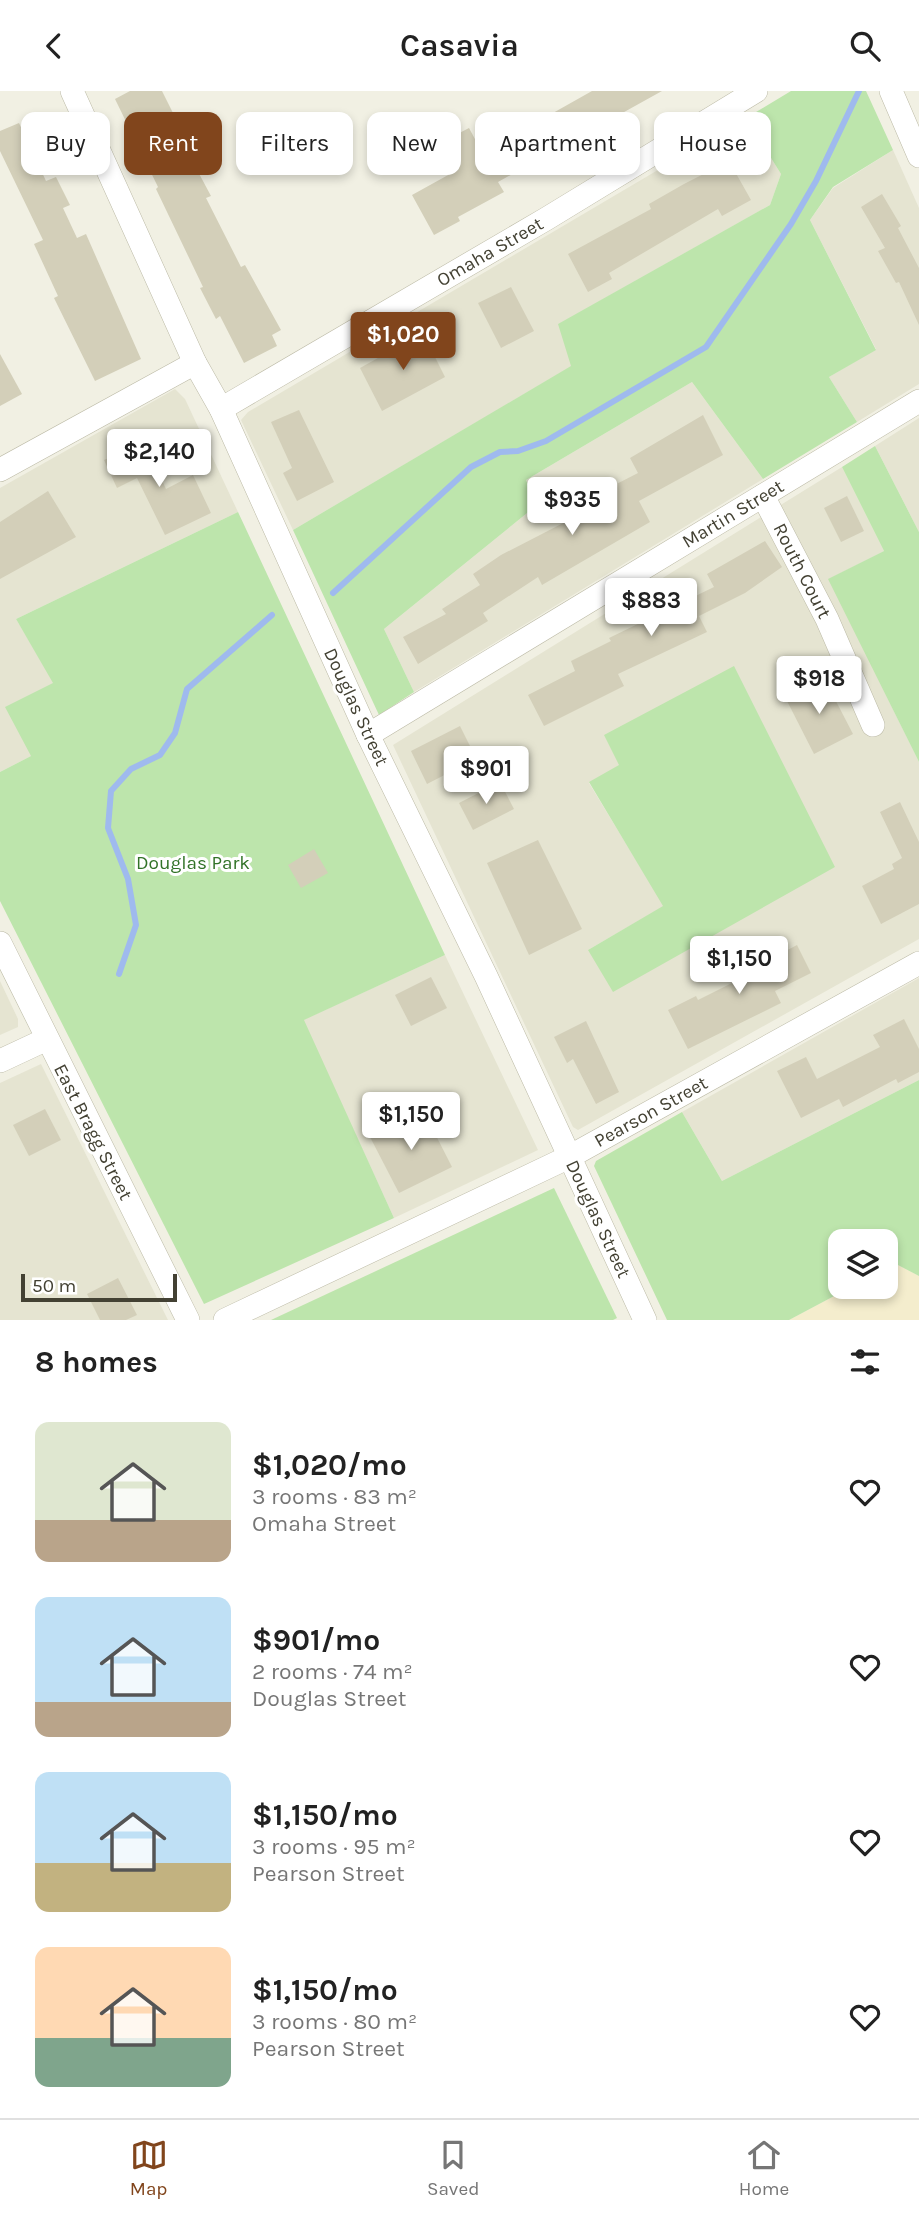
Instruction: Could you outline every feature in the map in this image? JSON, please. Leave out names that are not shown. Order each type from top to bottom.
[{"type":"street","name":"Omaha Street","points":[[221,409],[546,219],[756,91]]},
{"type":"street","points":[[891,91],[919,156]]},
{"type":"street","name":"Douglas Street","points":[[76,92],[195,363],[221,409],[368,735],[486,976],[645,1320]]},
{"type":"street","points":[[0,470],[195,363]]},
{"type":"street","name":"Martin Street","points":[[368,735],[919,401]]},
{"type":"street","name":"Routh Court","points":[[763,496],[827,619],[873,725]]},
{"type":"street","name":"East Bragg Street","points":[[0,943],[188,1320]]},
{"type":"street","name":"Pearson Street","points":[[225,1320],[569,1157],[919,963]]},
{"type":"street","points":[[0,1061],[47,1039]]},
{"type":"shaded area","points":[[893,150],[919,208],[919,384],[857,422],[829,377],[876,349],[810,220],[833,188]]},
{"type":"shaded area","points":[[771,158],[781,174],[770,205],[559,324],[572,366],[293,530],[241,420],[248,412],[654,172],[654,175],[771,175]]},
{"type":"shaded area","points":[[692,382],[763,479],[414,692],[384,629],[537,505],[526,480]]},
{"type":"shaded area","points":[[175,389],[185,399],[238,512],[16,619],[54,683],[31,756],[0,772],[0,488]]},
{"type":"shaded area","points":[[919,418],[919,532],[875,446]]},
{"type":"shaded area","points":[[842,467],[884,551],[829,579],[919,762],[919,939],[578,1130],[573,1127],[393,745]],"holes":[[[620,765],[835,867],[588,950],[664,906],[589,783]]]},
{"type":"shaded area","points":[[445,955],[538,1150],[394,1218],[303,1020]]},
{"type":"shaded area","points":[[919,978],[919,1080],[722,1181],[682,1112]]},
{"type":"shaded area","points":[[0,981],[18,1019],[18,1027],[0,1035]]},
{"type":"shaded area","points":[[41,1064],[168,1320],[0,1320],[0,1083]]},
{"type":"shaded area","points":[[898,1265],[919,1276],[919,1320],[789,1320],[829,1299],[898,1299]]},
{"type":"green space","points":[[791,91],[866,91],[893,150],[833,187],[810,220],[876,350],[829,377],[857,422],[763,479],[692,382],[526,480],[537,505],[384,629],[414,692],[379,715],[293,530],[571,366],[558,324],[770,205],[781,174],[771,158],[771,112],[756,112]]},
{"type":"green space","points":[[875,446],[919,532],[919,762],[828,579],[884,551],[842,467]]},
{"type":"green space","name":"Douglas Park","points":[[238,512],[445,955],[304,1020],[394,1218],[204,1304],[0,901],[0,772],[31,756],[5,707],[53,683],[16,619]]},
{"type":"green space","points":[[734,666],[835,867],[613,992],[588,950],[663,906],[589,782],[619,765],[604,735]]},
{"type":"green space","points":[[919,1080],[919,1276],[898,1265],[898,1229],[828,1229],[829,1299],[789,1320],[667,1320],[594,1166],[596,1161],[682,1112],[722,1181]]},
{"type":"green space","points":[[554,1188],[617,1318],[613,1320],[271,1320]]},
{"type":"building","points":[[130,91],[162,91],[172,112],[124,112],[124,117],[115,99]]},
{"type":"building","points":[[592,91],[662,91],[624,112],[555,112]]},
{"type":"building","points":[[19,123],[21,175],[43,175],[46,181],[56,177],[70,205],[63,208],[77,238],[86,234],[141,359],[95,381],[54,298],[58,296],[34,244],[43,240],[0,151],[0,131]]},
{"type":"building","points":[[469,128],[475,139],[475,175],[511,175],[498,182],[504,192],[458,217],[460,221],[434,235],[412,195],[448,175],[461,175],[461,132]]},
{"type":"building","points":[[152,175],[200,175],[211,196],[206,198],[241,267],[245,265],[281,330],[272,335],[277,346],[244,363],[220,316],[216,319],[200,288],[203,287],[156,189],[158,187]]},
{"type":"building","points":[[702,175],[737,175],[751,200],[722,216],[718,209],[609,273],[612,279],[588,292],[568,254],[651,209],[649,204]]},
{"type":"building","points":[[882,194],[901,226],[898,228],[919,268],[919,325],[899,282],[896,283],[878,251],[885,248],[861,207]]},
{"type":"building","points":[[511,287],[534,331],[501,348],[478,303]]},
{"type":"building","points":[[423,333],[445,377],[382,411],[360,368]]},
{"type":"building","points":[[0,354],[22,394],[0,406]]},
{"type":"building","points":[[299,410],[334,482],[297,501],[283,473],[292,468],[271,422]]},
{"type":"building","points":[[703,415],[723,455],[639,501],[650,522],[542,585],[538,577],[483,613],[488,621],[418,664],[403,637],[446,614],[442,609],[480,585],[473,574],[501,555],[602,503],[597,494],[638,473],[630,458]]},
{"type":"building","points":[[144,442],[166,489],[193,475],[211,513],[165,535],[137,478],[117,488],[104,460]]},
{"type":"building","points":[[48,491],[76,537],[0,579],[0,522]]},
{"type":"building","points":[[847,496],[864,531],[841,542],[824,508]]},
{"type":"building","points":[[765,541],[782,567],[745,593],[699,616],[707,632],[618,674],[624,686],[544,726],[528,695],[575,671],[571,661],[611,641],[609,638],[714,587],[707,574]]},
{"type":"building","points":[[824,678],[853,734],[814,754],[785,697]]},
{"type":"building","points":[[460,726],[471,748],[458,754],[464,765],[427,784],[411,751]]},
{"type":"building","points":[[500,782],[514,809],[473,830],[459,803]]},
{"type":"building","points":[[900,802],[919,842],[919,904],[881,924],[862,886],[894,869],[892,864],[902,858],[880,812]]},
{"type":"building","points":[[538,840],[582,929],[529,955],[487,863]]},
{"type":"building","points":[[314,849],[328,873],[301,888],[288,865]]},
{"type":"building","points":[[797,945],[811,973],[775,991],[781,1003],[688,1049],[668,1010],[696,996],[698,1000],[738,980],[729,963],[754,950],[761,964]]},
{"type":"building","points":[[431,977],[447,1008],[411,1026],[395,995]]},
{"type":"building","points":[[904,1019],[919,1049],[919,1072],[898,1083],[896,1079],[843,1107],[839,1099],[801,1118],[777,1071],[806,1057],[817,1079],[880,1047],[873,1035]]},
{"type":"building","points":[[586,1021],[619,1092],[596,1104],[573,1059],[567,1063],[554,1037]]},
{"type":"building","points":[[45,1109],[61,1140],[29,1156],[13,1125]]},
{"type":"building","points":[[424,1112],[452,1167],[399,1193],[370,1137]]},
{"type":"building","points":[[118,1278],[137,1315],[126,1320],[100,1320],[87,1294]]},
{"type":"waterway","points":[[333,593],[471,467],[500,452],[518,451],[546,441],[706,347],[791,224],[816,181],[859,91]]},
{"type":"waterway","points":[[119,974],[136,925],[128,879],[108,828],[111,791],[131,769],[160,755],[175,733],[187,689],[272,615]]}]
